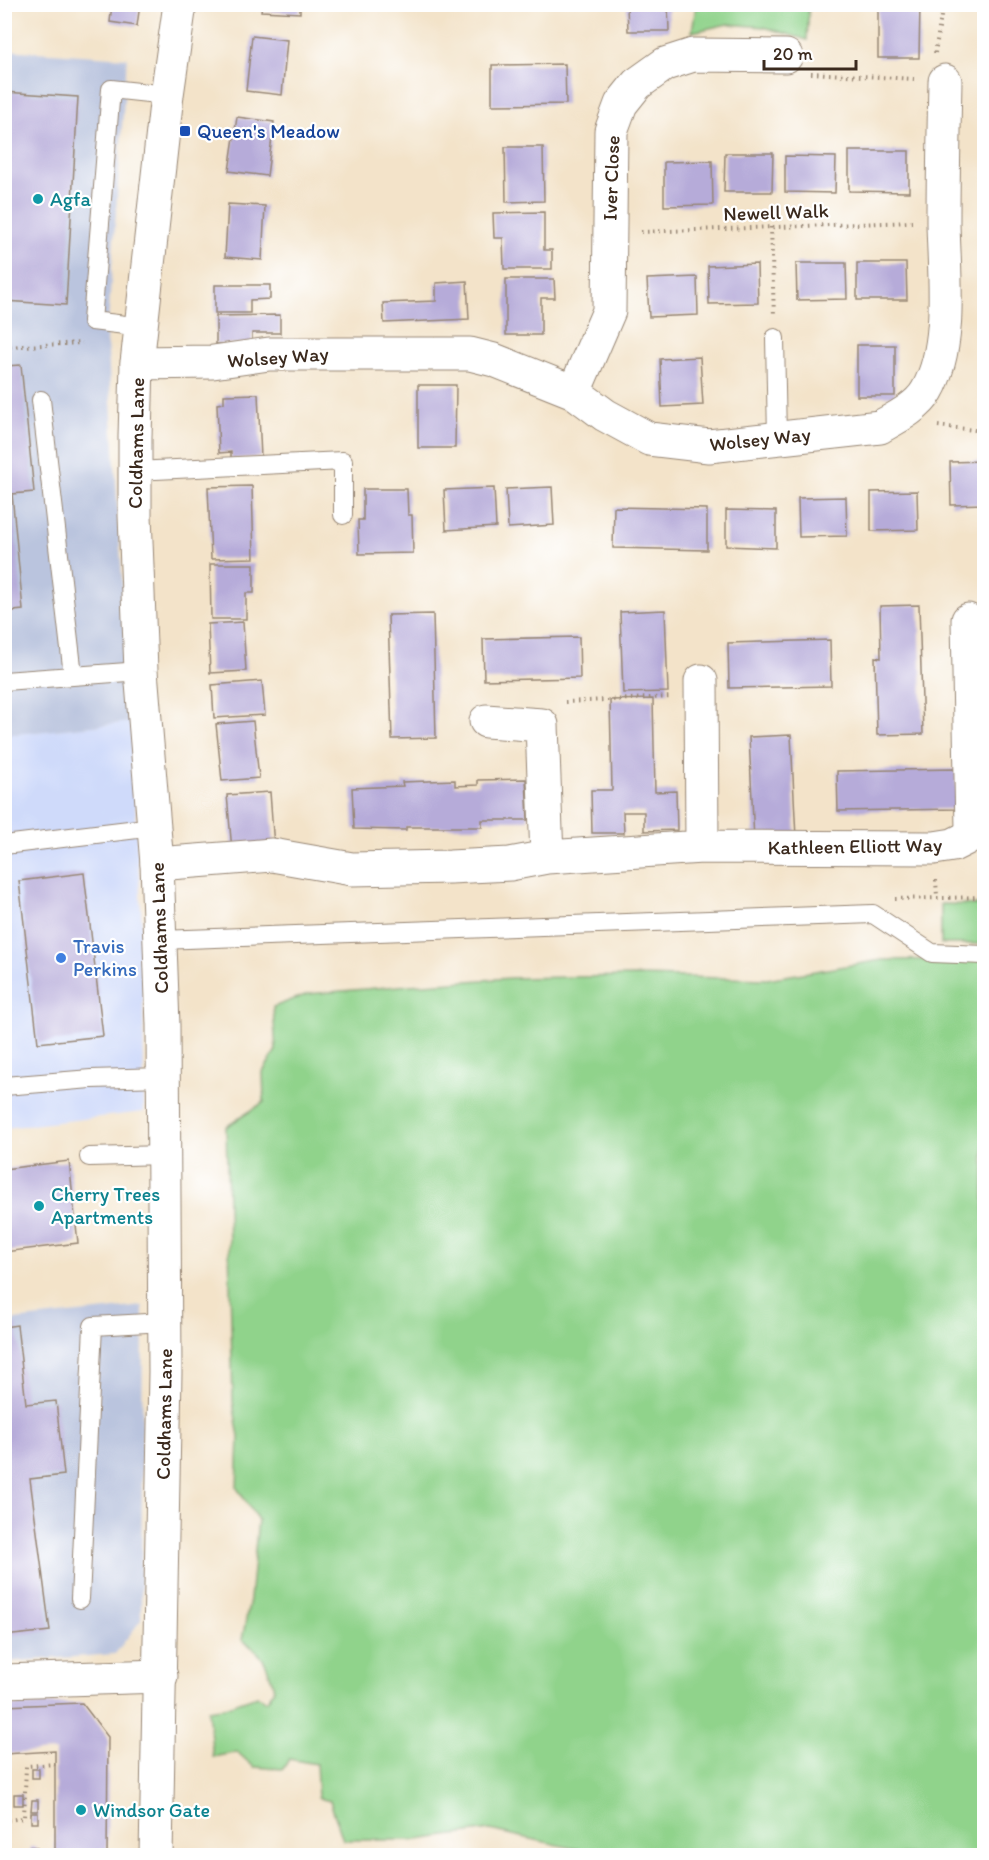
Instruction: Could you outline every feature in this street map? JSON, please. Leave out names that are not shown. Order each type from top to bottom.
[{"type":"street","name":"Coldhams Lane","points":[[156,1856],[161,1676],[165,1322],[163,1077],[157,864],[141,670],[135,515],[136,363],[132,325],[180,4]]},
{"type":"street","name":"Iver Close","points":[[574,392],[609,311],[610,131],[621,104],[637,84],[665,64],[693,55],[786,56]]},
{"type":"street","name":"Wolsey Way","points":[[136,363],[213,362],[269,354],[470,354],[494,360],[574,392],[605,415],[649,439],[709,446],[880,427],[904,414],[927,393],[945,335],[943,221],[945,81]]},
{"type":"street","name":"Kathleen Elliott Way","points":[[157,864],[272,855],[352,869],[450,867],[510,864],[547,857],[702,847],[934,848],[953,845],[967,838],[972,829],[968,620]]},
{"type":"street","points":[[701,688],[702,847]]},
{"type":"street","points":[[486,721],[542,724],[547,857]]},
{"type":"street","points":[[4,1681],[161,1676]]},
{"type":"lane","points":[[132,325],[93,321],[111,89],[167,95]]},
{"type":"lane","points":[[775,338],[777,438]]},
{"type":"lane","points":[[41,400],[73,675]]},
{"type":"lane","points":[[135,471],[343,461],[343,515]]},
{"type":"lane","points":[[4,681],[141,670]]},
{"type":"lane","points":[[4,845],[154,827]]},
{"type":"lane","points":[[160,940],[873,914],[932,953],[984,955]]},
{"type":"lane","points":[[4,1086],[91,1079],[163,1077]]},
{"type":"lane","points":[[89,1157],[164,1155]]},
{"type":"lane","points":[[80,1599],[93,1326],[165,1322]]},
{"type":"path","points":[[943,4],[933,59],[945,81]]},
{"type":"path","points":[[786,56],[790,72],[945,81]]},
{"type":"path","name":"Newell Walk","points":[[609,233],[943,221]]},
{"type":"path","points":[[771,227],[775,338]]},
{"type":"path","points":[[4,346],[110,342],[132,325]]},
{"type":"path","points":[[542,724],[561,702],[701,688]]},
{"type":"path","points":[[8,1820],[24,1818],[26,1766],[56,1764]]},
{"type":"shaded area","points":[[4,50],[127,58],[107,337],[131,722],[5,735]]},
{"type":"shaded area","name":"Travis Perkins","points":[[131,722],[143,949],[144,1112],[5,1128],[4,735]]},
{"type":"shaded area","points":[[143,1306],[141,1620],[115,1654],[5,1662],[5,1321]]},
{"type":"green space","points":[[696,5],[809,5],[807,40],[764,27],[728,24],[692,32]]},
{"type":"green space","points":[[941,904],[984,905],[984,944],[941,944]]},
{"type":"green space","points":[[984,959],[984,1855],[609,1856],[490,1830],[417,1840],[343,1840],[330,1801],[318,1798],[316,1764],[289,1759],[283,1769],[254,1767],[237,1752],[213,1757],[208,1710],[222,1708],[257,1696],[267,1701],[274,1689],[264,1660],[242,1640],[250,1599],[258,1520],[237,1488],[239,1437],[233,1402],[226,1127],[264,1102],[263,1072],[276,1050],[273,1007],[308,994],[511,978],[638,976],[767,979],[882,960]]},
{"type":"building","points":[[112,4],[140,4],[137,26],[110,22]]},
{"type":"building","points":[[262,4],[300,4],[300,13],[261,11]]},
{"type":"building","points":[[627,4],[668,4],[669,31],[628,31]]},
{"type":"building","points":[[878,4],[920,4],[919,58],[878,58]]},
{"type":"building","points":[[252,36],[287,40],[282,95],[246,91]]},
{"type":"building","points":[[565,64],[566,104],[492,105],[492,65]]},
{"type":"building","name":"Agfa","points":[[4,92],[78,97],[66,305],[4,301]]},
{"type":"building","points":[[237,117],[274,122],[267,176],[229,171]]},
{"type":"building","points":[[505,147],[543,147],[544,201],[506,202]]},
{"type":"building","points":[[849,151],[909,151],[909,192],[849,191]]},
{"type":"building","points":[[725,153],[773,153],[772,192],[724,192]]},
{"type":"building","points":[[785,156],[836,157],[835,193],[785,192]]},
{"type":"building","points":[[712,161],[713,205],[664,206],[664,162]]},
{"type":"building","points":[[228,204],[265,206],[262,260],[225,257]]},
{"type":"building","points":[[544,212],[544,250],[552,250],[552,269],[504,269],[503,238],[494,238],[493,213]]},
{"type":"building","points":[[796,263],[846,263],[847,299],[797,300]]},
{"type":"building","points":[[857,263],[906,263],[907,300],[857,300]]},
{"type":"building","points":[[757,264],[758,303],[709,304],[708,266]]},
{"type":"building","points":[[697,277],[698,315],[649,317],[647,279]]},
{"type":"building","points":[[506,279],[554,279],[555,298],[541,298],[541,335],[506,335]]},
{"type":"building","points":[[467,281],[469,319],[384,323],[383,303],[436,301],[436,283]]},
{"type":"building","points":[[215,285],[270,285],[270,299],[250,300],[250,313],[215,313]]},
{"type":"building","points":[[280,315],[280,333],[252,333],[252,344],[216,344],[216,316]]},
{"type":"building","points":[[857,345],[895,345],[895,396],[857,396]]},
{"type":"building","points":[[700,357],[703,405],[662,407],[660,359]]},
{"type":"building","points":[[21,365],[34,492],[12,494],[23,610],[4,612],[4,366]]},
{"type":"building","points":[[418,385],[456,385],[455,448],[418,448]]},
{"type":"building","points":[[258,394],[261,457],[231,459],[231,452],[219,453],[217,404],[224,403],[224,395]]},
{"type":"building","points":[[984,461],[984,504],[951,505],[950,462]]},
{"type":"building","points":[[252,486],[254,558],[211,559],[208,487]]},
{"type":"building","points":[[552,487],[554,525],[508,528],[506,489]]},
{"type":"building","points":[[494,488],[496,527],[446,530],[444,490]]},
{"type":"building","points":[[363,489],[407,489],[408,515],[412,515],[413,553],[359,554],[358,520],[363,520]]},
{"type":"building","points":[[917,491],[918,530],[871,531],[871,492]]},
{"type":"building","points":[[846,497],[847,536],[799,537],[798,498]]},
{"type":"building","points":[[614,507],[707,509],[707,550],[613,548]]},
{"type":"building","points":[[726,510],[776,511],[776,548],[726,546]]},
{"type":"building","points":[[210,564],[254,564],[254,593],[246,593],[246,619],[211,619]]},
{"type":"building","points":[[919,605],[923,734],[877,735],[875,657],[881,658],[880,606]]},
{"type":"building","points":[[665,610],[668,692],[623,693],[620,612]]},
{"type":"building","points":[[433,614],[436,738],[392,739],[388,615]]},
{"type":"building","points":[[243,622],[246,671],[210,673],[208,624]]},
{"type":"building","points":[[579,637],[580,678],[484,680],[483,639]]},
{"type":"building","points":[[830,640],[831,686],[729,688],[728,643]]},
{"type":"building","points":[[262,681],[265,715],[214,718],[212,685]]},
{"type":"building","points":[[653,699],[655,792],[676,791],[677,830],[644,831],[644,812],[623,812],[624,833],[592,833],[591,790],[612,790],[610,700]]},
{"type":"building","points":[[253,721],[259,778],[222,781],[216,724]]},
{"type":"building","points":[[791,735],[796,838],[754,840],[749,737]]},
{"type":"building","points":[[956,769],[957,809],[838,811],[837,771]]},
{"type":"building","points":[[526,779],[528,820],[482,820],[482,827],[406,827],[406,830],[354,829],[352,788],[403,786],[402,782],[455,780],[455,786],[478,785],[478,780]]},
{"type":"building","points":[[270,792],[274,847],[232,850],[227,795]]},
{"type":"building","name":"Travis Perkins","points":[[84,873],[103,1036],[38,1043],[19,881]]},
{"type":"building","name":"Cherry Trees Apartments","points":[[69,1161],[78,1243],[4,1252],[4,1169]]},
{"type":"building","points":[[17,1325],[26,1404],[56,1401],[64,1475],[30,1479],[50,1631],[4,1636],[4,1327]]},
{"type":"building","name":"Windsor Gate","points":[[82,1703],[108,1737],[107,1856],[55,1856],[55,1751],[4,1754],[4,1706]]},
{"type":"building","points":[[32,1769],[39,1769],[39,1778],[32,1778]]},
{"type":"building","points":[[14,1794],[23,1794],[23,1805],[14,1805]]},
{"type":"building","points":[[32,1800],[38,1800],[38,1811],[31,1811]]},
{"type":"building","points":[[31,1813],[38,1813],[38,1823],[31,1823]]},
{"type":"building","points":[[30,1847],[37,1847],[37,1856],[30,1856]]},
{"type":"place","name":"Queen's Meadow","points":[[185,131]]},
{"type":"place","name":"Agfa","points":[[38,199]]},
{"type":"place","name":"Travis Perkins","points":[[61,958]]},
{"type":"place","name":"Cherry Trees Apartments","points":[[39,1206]]},
{"type":"place","name":"Windsor Gate","points":[[81,1810]]}]
